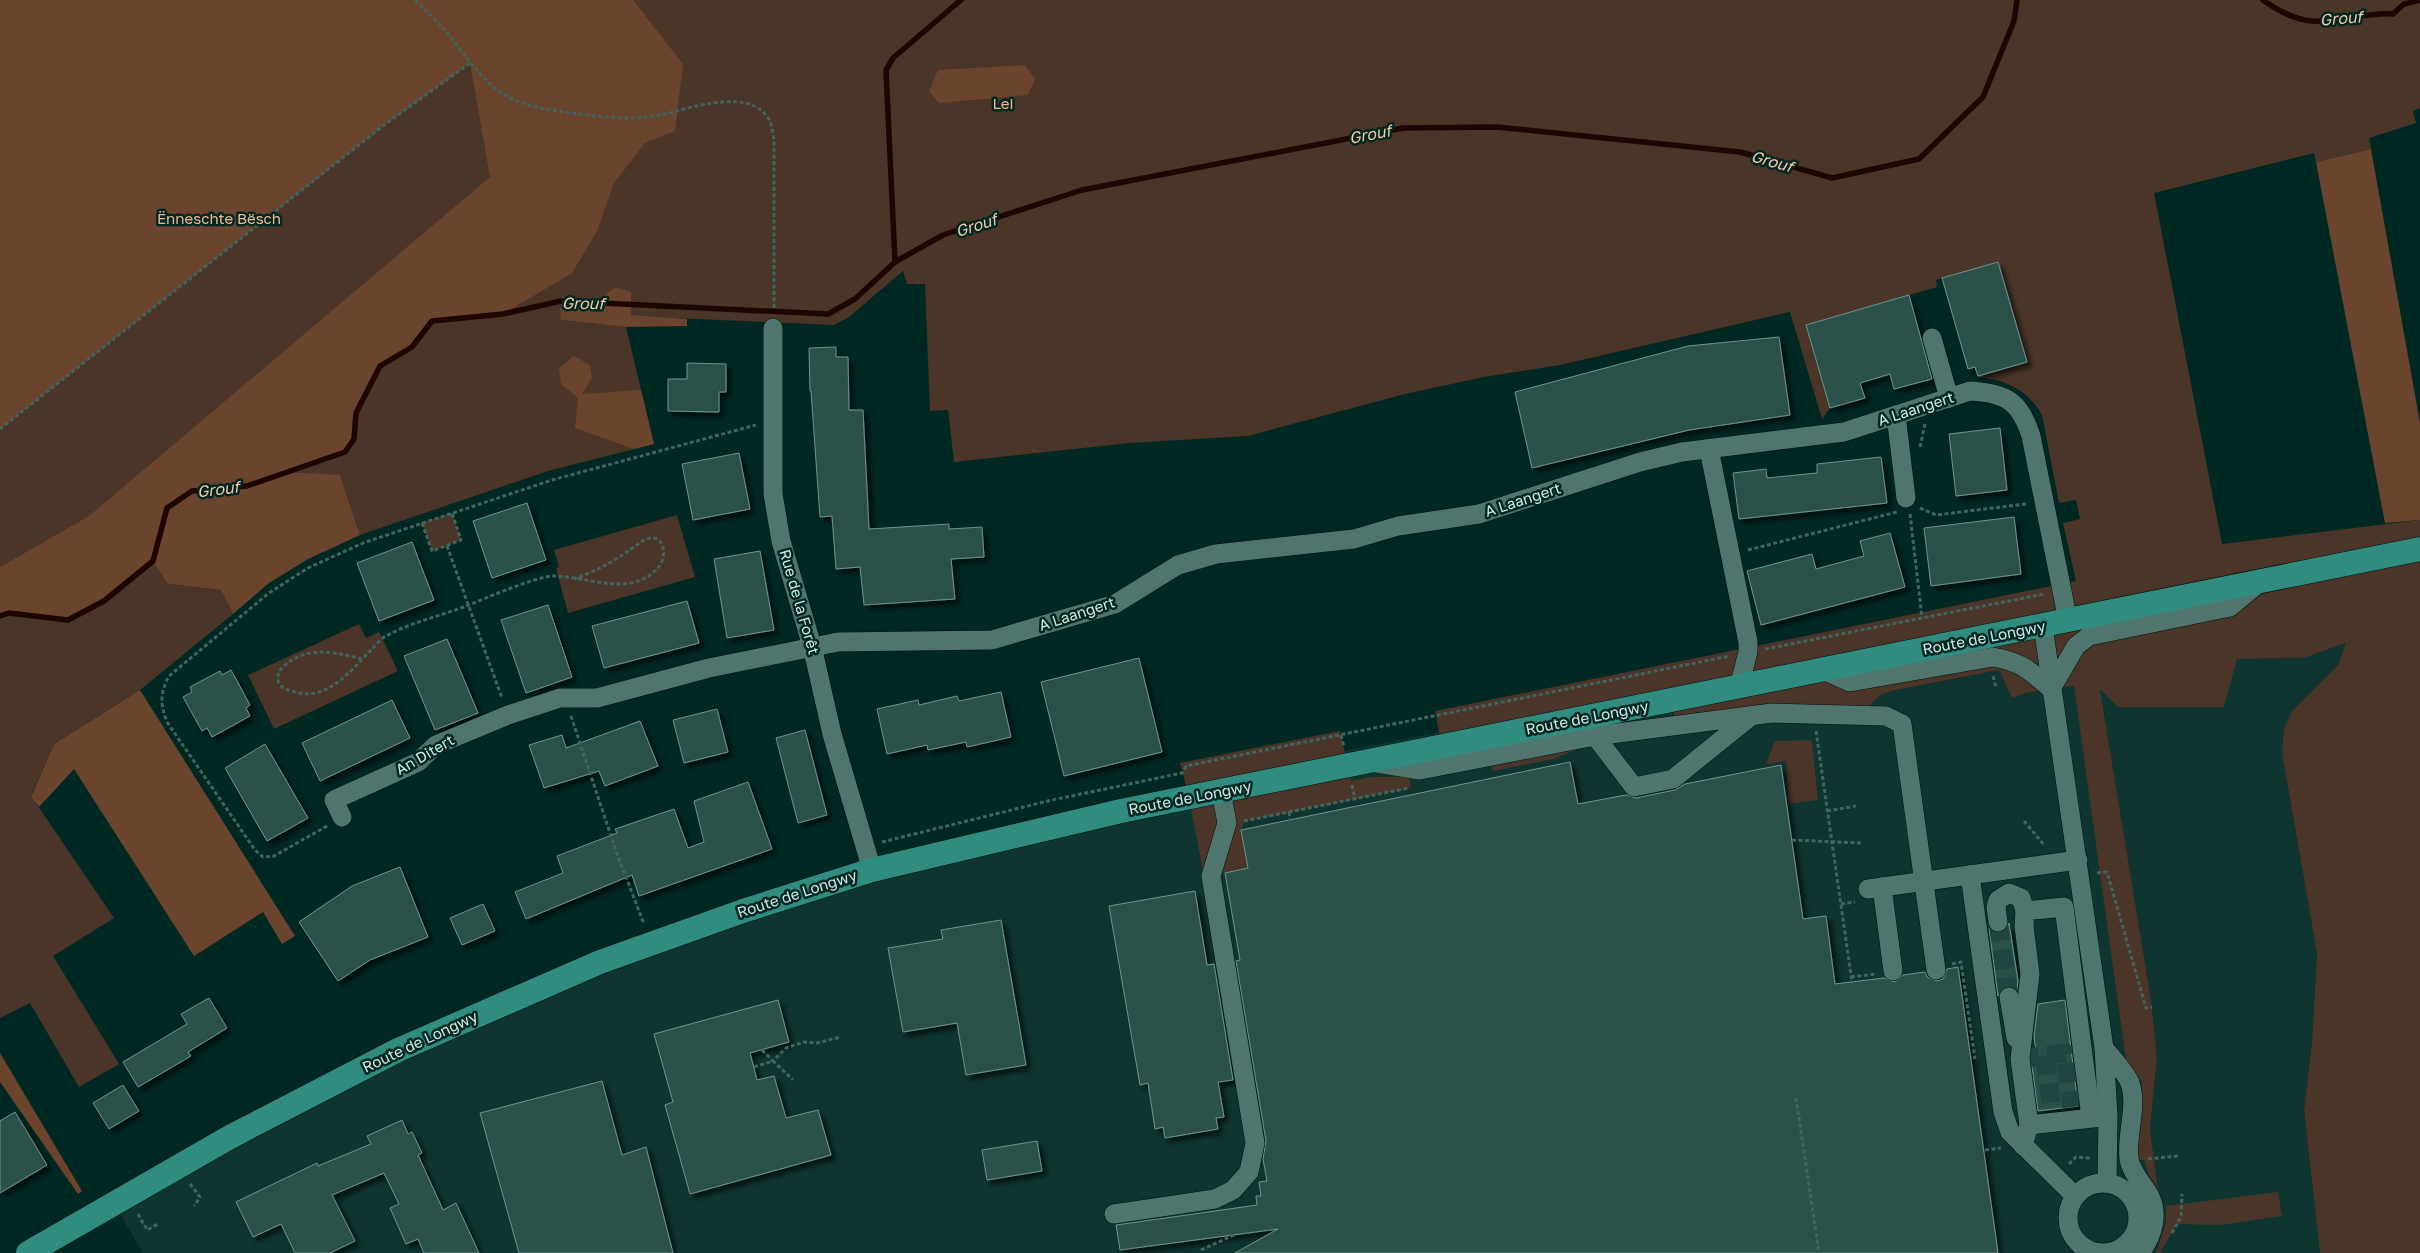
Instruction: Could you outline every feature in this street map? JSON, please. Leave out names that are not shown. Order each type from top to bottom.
[{"type":"main road","name":"Route de Longwy","points":[[28,1253],[230,1137],[398,1050],[523,994],[652,943],[743,910],[872,870],[1121,811],[2420,549]]},
{"type":"street","name":"Rue de la Forêt","points":[[773,328],[771,421],[773,494],[782,541],[812,646],[832,734],[872,870]]},
{"type":"street","points":[[1932,338],[1949,398]]},
{"type":"street","name":"A Laangert","points":[[812,646],[864,640],[992,640],[1115,604],[1178,565],[1216,554],[1272,550],[1354,538],[1398,526],[1478,514],[1640,462],[1682,452],[1844,432],[1970,391],[1991,392],[2010,401],[2025,416],[2031,436],[2068,621]]},
{"type":"street","points":[[1896,415],[1908,506]]},
{"type":"street","points":[[1709,449],[1741,576],[1748,652],[1739,687]]},
{"type":"street","points":[[2051,689],[2076,646],[2089,636],[2230,608],[2260,582]]},
{"type":"street","points":[[2043,626],[2104,1048],[2086,1115]]},
{"type":"street","name":"An Ditert","points":[[342,817],[334,800],[418,762],[436,745],[508,715],[560,698],[596,698],[709,668],[812,646]]},
{"type":"street","points":[[1823,670],[1850,682],[1993,657],[2012,660],[2027,667],[2051,689]]},
{"type":"street","points":[[1369,762],[1420,770],[1595,736],[1772,713],[1886,716],[1902,724],[1936,970]]},
{"type":"street","points":[[1595,736],[1634,787],[1674,779],[1752,716]]},
{"type":"street","points":[[1114,1214],[1215,1199],[1233,1190],[1249,1172],[1255,1142],[1211,876],[1227,824],[1222,791]]},
{"type":"street","points":[[1893,971],[1875,888],[2078,860]]},
{"type":"street","points":[[1970,875],[2003,1112],[2010,1132],[2075,1196]]},
{"type":"street","points":[[1998,922],[1996,907],[1998,900],[2009,893],[2021,898],[2025,911],[2024,926],[2030,974],[2020,1059]]},
{"type":"street","points":[[2025,911],[2064,907],[2086,1115],[2107,1183]]},
{"type":"street","points":[[2009,997],[2029,1125],[2023,1146]]},
{"type":"street","points":[[2104,1048],[2131,1084],[2132,1113],[2129,1160],[2138,1179],[2149,1194],[2154,1210],[2154,1225],[2148,1242],[2140,1253]]},
{"type":"street","points":[[1996,1062],[2020,1059]]},
{"type":"street","points":[[2029,1125],[2053,1116],[2086,1115]]},
{"type":"street","points":[[2107,1183],[2118,1186],[2128,1192],[2135,1201],[2138,1212],[2138,1224],[2134,1235],[2126,1244],[2117,1250],[2105,1253],[2085,1248],[2071,1231],[2069,1213],[2075,1196],[2090,1186],[2107,1183]]},
{"type":"path","points":[[415,0],[449,34],[470,63],[493,88],[518,102],[550,109],[630,118],[657,116],[705,104],[734,101],[758,108],[770,121],[774,140],[774,296]]},
{"type":"path","points":[[0,429],[384,125],[470,63]]},
{"type":"path","points":[[1919,450],[1930,404]]},
{"type":"path","points":[[342,817],[274,856],[263,857],[255,850],[167,722],[161,707],[161,691],[169,676],[269,594],[308,568],[363,543],[552,480],[771,421]]},
{"type":"path","points":[[1746,550],[1908,506],[1923,507],[1936,515],[2044,502]]},
{"type":"path","points":[[1908,506],[1922,618]]},
{"type":"path","points":[[422,523],[432,551],[447,546],[462,540],[452,513]]},
{"type":"path","points":[[362,659],[329,651],[310,652],[291,659],[281,668],[278,677],[279,684],[285,689],[300,693],[319,692],[334,686],[362,659],[385,636],[552,576],[574,579],[618,585],[634,583],[649,578],[660,566],[664,554],[663,546],[658,540],[651,538],[643,540],[607,567],[574,579]]},
{"type":"path","points":[[447,546],[508,715]]},
{"type":"path","points":[[865,846],[1052,800],[1182,773],[1186,766],[2062,590]]},
{"type":"path","points":[[566,698],[587,770],[652,943]]},
{"type":"path","points":[[1815,723],[1852,982]]},
{"type":"path","points":[[1227,824],[1411,788]]},
{"type":"path","points":[[1827,811],[1856,806]]},
{"type":"path","points":[[1289,812],[1290,820]]},
{"type":"path","points":[[1792,840],[1862,843]]},
{"type":"path","points":[[2108,872],[2146,1008],[2152,1007]]},
{"type":"path","points":[[754,1067],[773,1061],[786,1048],[804,1042],[817,1043],[841,1037]]},
{"type":"path","points":[[762,1050],[793,1080]]},
{"type":"path","points":[[1796,1098],[1818,1253]]},
{"type":"path","points":[[1984,1150],[2004,1148]]},
{"type":"path","points":[[181,1165],[192,1188],[200,1197],[194,1206]]},
{"type":"path","points":[[2169,1237],[2181,1217],[2182,1194]]},
{"type":"path","points":[[128,1195],[146,1230],[158,1224]]},
{"type":"path","points":[[1201,1250],[1234,1235]]},
{"type":"shaded area","points":[[2347,643],[2338,665],[2292,711],[2282,753],[2317,954],[2312,1041],[2304,1111],[2320,1253],[143,1253],[114,1204],[230,1137],[743,911],[1348,765],[1345,751],[1439,732],[1442,746],[1671,701],[1675,725],[1858,715],[1881,695],[1891,691],[1999,670],[2012,698],[2025,693],[2075,686],[2126,1061],[2142,1082],[2140,1129],[2144,1159],[2149,1175],[2158,1187],[2150,1129],[2157,1057],[2152,1007],[2100,688],[2237,659],[2304,658]]},
{"type":"green space","name":"Lei","points":[[0,0],[2420,0],[2420,108],[2413,111],[2416,123],[2369,138],[2371,149],[2316,162],[2314,153],[2154,193],[2222,544],[2420,520],[2420,1253],[2320,1253],[2304,1111],[2312,1041],[2317,954],[2282,753],[2284,729],[2292,711],[2338,665],[2346,643],[2304,658],[2237,659],[2224,707],[2118,707],[2100,689],[2151,1000],[2157,1057],[2150,1129],[2158,1189],[2149,1175],[2144,1160],[2138,1160],[2135,1142],[2140,1129],[2142,1082],[2126,1061],[2074,686],[2025,693],[2012,698],[1999,670],[1891,691],[1881,695],[1858,715],[1676,725],[1671,701],[1442,747],[1435,711],[2076,581],[2063,523],[2080,519],[2076,500],[2059,503],[2042,415],[2033,402],[2021,391],[2000,381],[1978,376],[2027,362],[1998,262],[1936,280],[1937,287],[1806,325],[1830,408],[1822,419],[1790,312],[1560,365],[1484,377],[1405,394],[1248,436],[1129,443],[954,462],[948,410],[930,411],[925,284],[907,284],[903,271],[849,317],[834,325],[631,316],[593,303],[561,301],[560,320],[626,327],[654,444],[548,471],[360,535],[340,475],[168,584],[221,590],[233,614],[140,690],[54,744],[31,796],[114,918],[53,956],[119,1064],[79,1087],[30,1003],[0,1018]]},
{"type":"green space","name":"Ënneschte Bësch","points":[[0,0],[633,0],[683,64],[675,131],[645,143],[614,183],[597,231],[572,273],[503,314],[432,321],[412,347],[380,366],[356,413],[354,439],[345,452],[285,472],[340,475],[360,535],[308,559],[269,583],[233,614],[221,590],[168,584],[153,561],[104,601],[68,620],[9,613],[0,616],[0,567],[89,516],[490,177],[470,63],[384,125],[0,429]]},
{"type":"green space","points":[[1025,65],[1035,79],[1028,95],[939,103],[929,91],[938,70]]},
{"type":"green space","points":[[2371,149],[2420,423],[2420,520],[2385,523],[2316,162]]},
{"type":"green space","points":[[616,287],[631,292],[631,315],[687,319],[687,326],[626,327],[560,320],[561,301],[593,303]]},
{"type":"green space","points":[[574,356],[590,365],[592,378],[582,394],[641,390],[654,444],[634,449],[575,428],[578,398],[561,384],[559,368]]},
{"type":"green space","points":[[452,513],[461,540],[432,551],[422,523]]},
{"type":"green space","points":[[677,515],[695,577],[568,613],[556,568],[559,567],[554,550]]},
{"type":"green space","points":[[359,624],[366,638],[379,632],[398,671],[274,729],[248,675]]},
{"type":"green space","points":[[140,690],[295,936],[282,944],[263,912],[194,956],[74,769],[39,807],[31,797],[54,744]]},
{"type":"green space","points":[[1340,731],[1351,781],[1370,777],[1409,777],[1411,788],[1244,821],[1241,830],[1248,868],[1204,877],[1189,798],[1180,763]]},
{"type":"green space","points":[[1812,740],[1818,800],[1788,804],[1786,761],[1766,764],[1775,741]]},
{"type":"green space","points":[[1575,744],[1576,750],[1553,759],[1493,771],[1491,761]]},
{"type":"green space","points":[[0,1053],[82,1191],[78,1194],[0,1082]]},
{"type":"green space","points":[[2278,1192],[2282,1216],[2221,1225],[2177,1224],[2160,1253],[2156,1253],[2166,1223],[2166,1206]]},
{"type":"building","points":[[1998,262],[2027,362],[1978,376],[1975,367],[1968,369],[1942,278]]},
{"type":"building","points":[[1909,295],[1932,379],[1894,389],[1890,374],[1860,383],[1865,398],[1830,408],[1806,325]]},
{"type":"building","points":[[1779,337],[1790,415],[1689,430],[1532,468],[1515,392],[1688,346]]},
{"type":"building","points":[[836,347],[836,357],[848,357],[849,410],[863,410],[869,529],[949,524],[949,529],[982,527],[984,557],[951,559],[955,599],[864,605],[860,567],[836,569],[832,516],[820,517],[810,391],[809,348]]},
{"type":"building","points":[[687,363],[726,364],[726,392],[719,392],[719,412],[668,411],[668,379],[687,379]]},
{"type":"building","points":[[2000,428],[2007,490],[1956,496],[1949,434]]},
{"type":"building","points":[[739,453],[750,509],[693,520],[682,464]]},
{"type":"building","points":[[1881,457],[1887,503],[1739,519],[1733,473],[1766,469],[1767,478],[1817,473],[1817,464]]},
{"type":"building","points":[[527,503],[546,560],[492,578],[473,521]]},
{"type":"building","points":[[2014,517],[2021,574],[1931,586],[1924,528]]},
{"type":"building","points":[[1890,533],[1905,587],[1761,625],[1747,571],[1812,554],[1816,569],[1864,556],[1860,541]]},
{"type":"building","points":[[412,542],[434,600],[379,621],[357,563]]},
{"type":"building","points":[[760,551],[774,630],[727,638],[714,559]]},
{"type":"building","points":[[687,601],[699,643],[604,668],[592,626]]},
{"type":"building","points":[[548,605],[572,677],[526,693],[501,620]]},
{"type":"building","points":[[447,639],[478,713],[435,730],[404,656]]},
{"type":"building","points":[[1139,658],[1162,752],[1064,776],[1041,682]]},
{"type":"building","points":[[231,670],[250,705],[246,708],[250,716],[212,737],[207,728],[202,731],[183,697],[192,692],[190,687],[220,671],[222,675]]},
{"type":"building","points":[[1001,692],[1011,737],[967,747],[966,742],[928,750],[927,745],[887,754],[877,709],[918,700],[919,705],[957,696],[959,701]]},
{"type":"building","points":[[392,700],[410,738],[320,781],[302,743]]},
{"type":"building","points":[[717,709],[728,752],[684,763],[673,720]]},
{"type":"building","points":[[640,721],[658,766],[605,786],[599,771],[544,788],[529,745],[562,735],[566,748]]},
{"type":"building","points":[[805,730],[827,815],[798,823],[776,738]]},
{"type":"building","points":[[265,744],[308,818],[267,841],[225,768]]},
{"type":"building","points":[[1570,762],[1578,804],[1626,795],[1636,798],[1675,790],[1685,784],[1781,765],[1803,919],[1826,916],[1835,984],[1884,978],[1895,982],[1903,975],[1925,972],[1927,977],[1937,981],[1943,979],[1947,969],[1958,967],[1998,1253],[1235,1253],[1278,1229],[1120,1250],[1116,1225],[1257,1205],[1256,1196],[1261,1196],[1259,1182],[1267,1181],[1263,1159],[1266,1141],[1236,961],[1240,960],[1225,873],[1248,868],[1241,830]]},
{"type":"building","points":[[748,782],[772,849],[639,896],[632,875],[526,919],[515,892],[563,873],[557,856],[617,833],[615,829],[674,809],[688,848],[704,842],[694,801]]},
{"type":"building","points":[[400,867],[428,937],[370,960],[338,981],[299,922],[352,886]]},
{"type":"building","points":[[1195,891],[1207,965],[1214,964],[1233,1080],[1218,1082],[1224,1117],[1216,1118],[1218,1129],[1165,1138],[1163,1127],[1155,1129],[1148,1083],[1140,1085],[1109,906]]},
{"type":"building","points":[[483,904],[495,931],[462,945],[450,918]]},
{"type":"building","points":[[1001,920],[1026,1065],[966,1075],[957,1023],[903,1032],[888,948],[943,939],[941,930]]},
{"type":"building","points":[[2009,923],[2018,981],[2017,989],[2007,986],[2001,989],[1998,996],[1989,928],[1993,932],[2000,933],[2005,931]]},
{"type":"building","points":[[209,998],[227,1028],[188,1052],[191,1056],[138,1087],[123,1062],[187,1024],[181,1014]]},
{"type":"building","points":[[778,1000],[789,1042],[750,1053],[757,1080],[774,1076],[786,1118],[818,1110],[831,1155],[690,1194],[665,1105],[673,1102],[654,1034]]},
{"type":"building","points":[[2065,1000],[2078,1106],[2038,1111],[2031,1059],[2037,1057],[2034,1037],[2038,1004]]},
{"type":"building","points":[[602,1081],[622,1155],[646,1147],[673,1253],[519,1253],[480,1113]]},
{"type":"building","points":[[123,1085],[139,1111],[109,1129],[93,1103]]},
{"type":"building","points":[[15,1112],[47,1165],[0,1193],[0,1121]]},
{"type":"building","points":[[402,1120],[408,1134],[412,1132],[422,1153],[418,1155],[443,1210],[456,1203],[479,1253],[424,1253],[418,1239],[406,1244],[390,1208],[399,1204],[384,1173],[332,1195],[355,1241],[330,1253],[295,1253],[281,1224],[253,1237],[236,1202],[317,1163],[318,1166],[371,1144],[367,1136]]},
{"type":"building","points":[[1037,1141],[1042,1171],[987,1180],[982,1150]]},
{"type":"waterway","points":[[895,262],[886,70],[893,58],[961,0]]},
{"type":"waterway","name":"Grouf","points":[[0,616],[9,613],[68,620],[104,601],[153,561],[167,508],[192,491],[247,486],[345,452],[354,439],[356,413],[380,366],[412,347],[432,321],[503,314],[561,301],[828,314],[855,299],[895,262],[943,235],[1082,190],[1403,128],[1497,127],[1740,152],[1832,178],[1919,159],[1983,97],[2014,21],[2017,0]]},
{"type":"waterway","name":"Grouf","points":[[2263,0],[2293,17],[2312,21],[2393,14],[2404,4],[2420,0]]},
{"type":"tunnel","points":[[1998,922],[2009,997]]},
{"type":"tunnel","points":[[2020,1059],[2065,1053],[2072,1107]]},
{"type":"tunnel","points":[[2045,1056],[2052,1110]]}]
